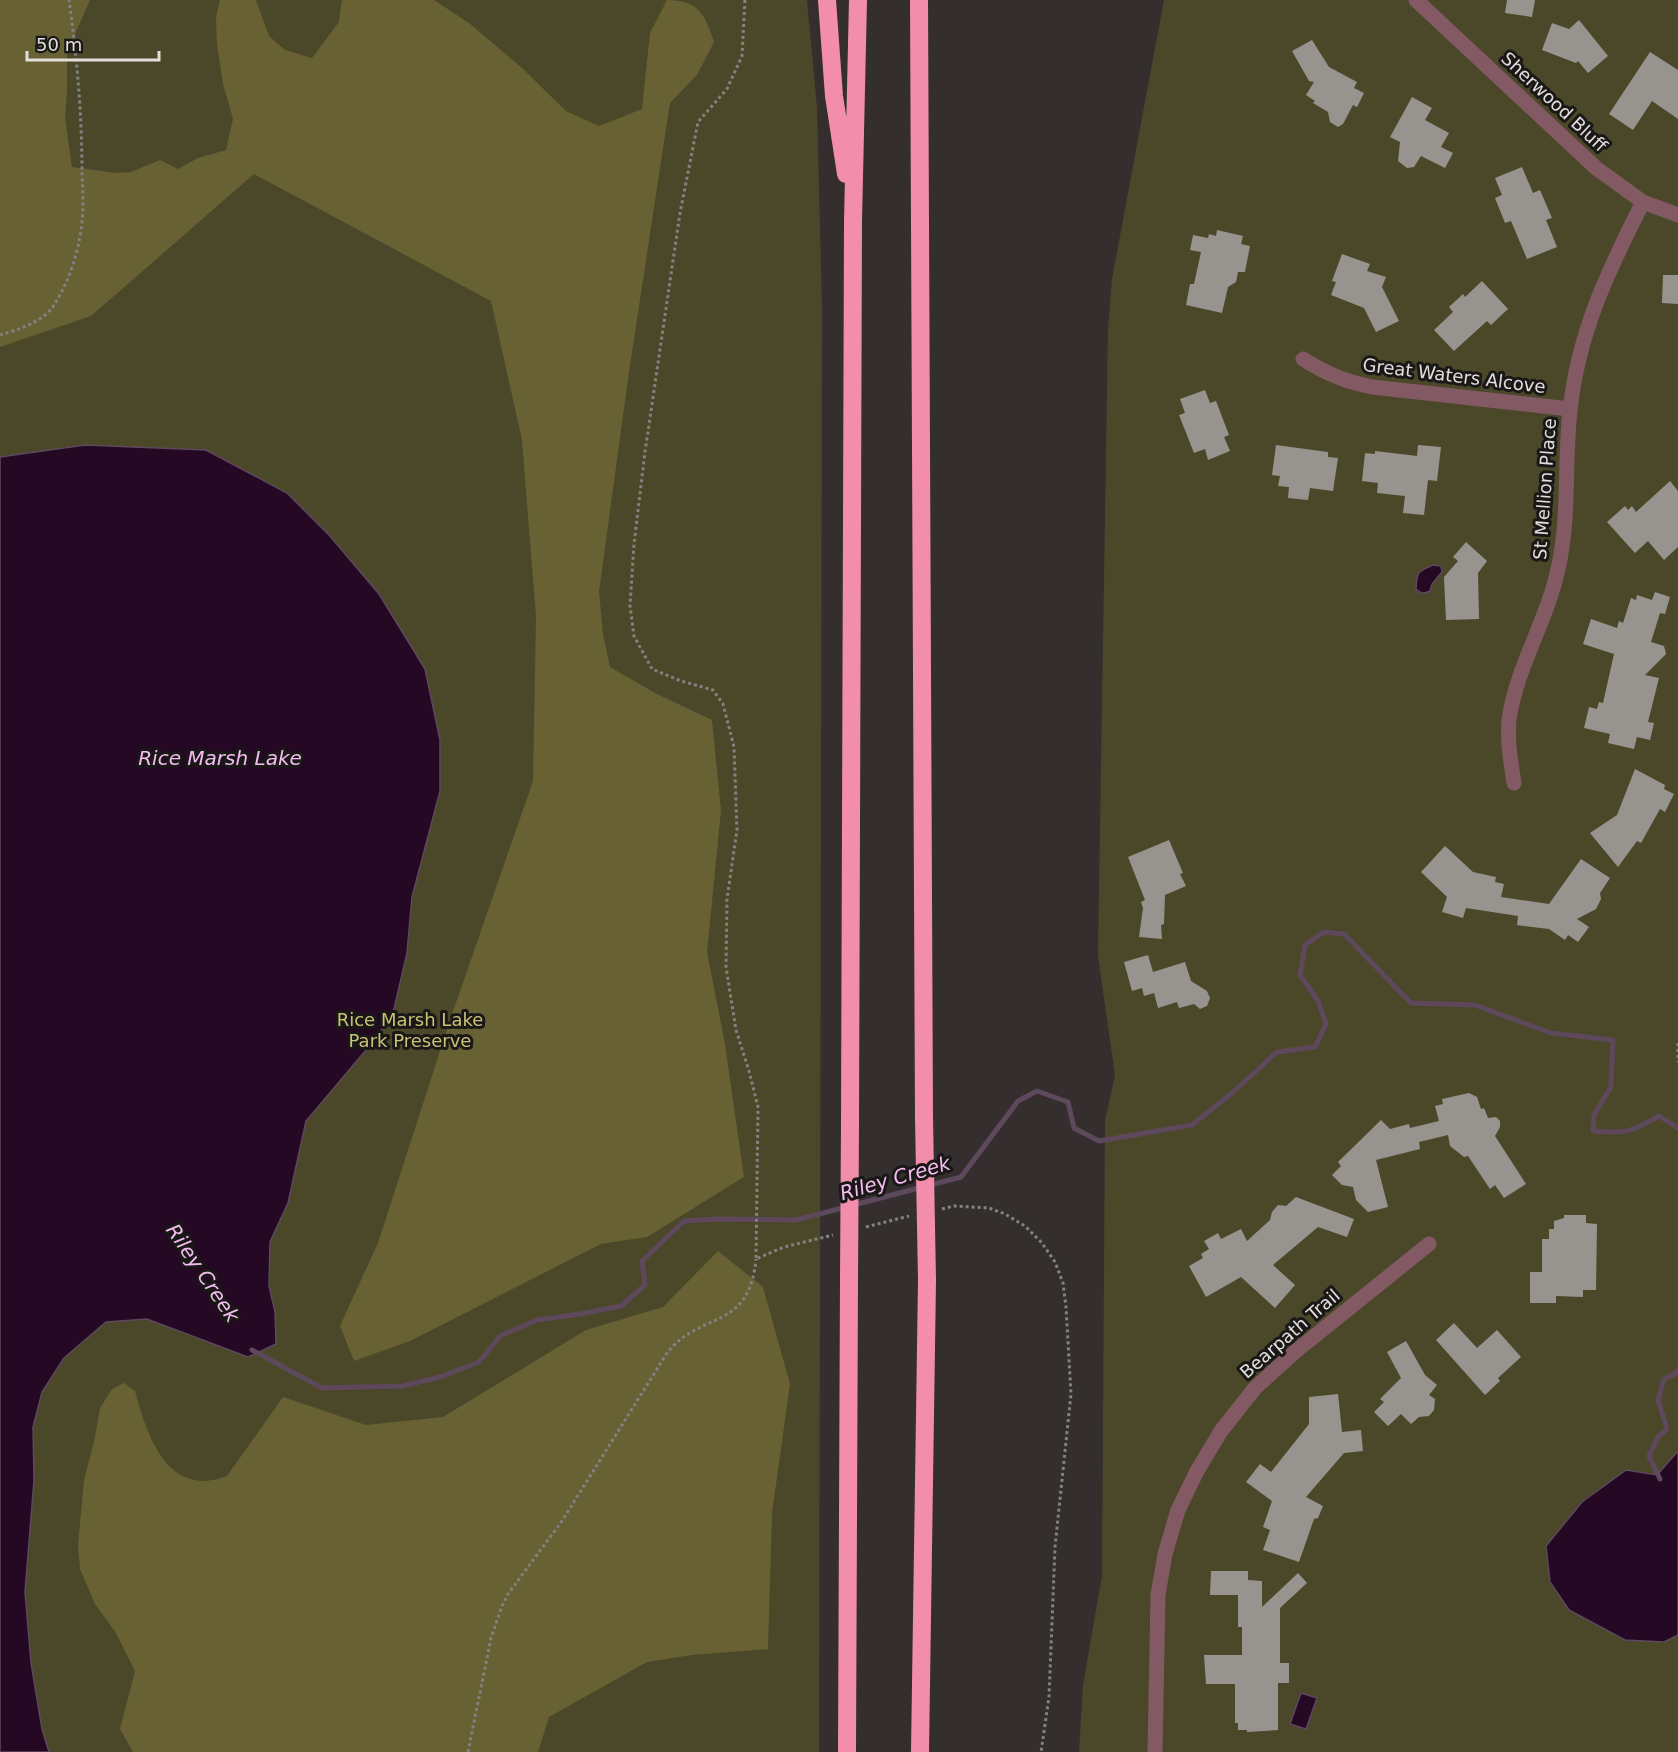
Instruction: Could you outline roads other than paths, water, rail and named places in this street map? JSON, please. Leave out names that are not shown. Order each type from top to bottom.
[{"type":"highway","points":[[826,0],[834,96],[853,221]]},
{"type":"highway","points":[[847,1752],[853,221],[858,0]]},
{"type":"highway","points":[[919,0],[924,1118],[927,1280],[920,1752]]},
{"type":"highway","points":[[918,25],[924,0]]},
{"type":"street","name":"Sherwood Bluff","points":[[1416,0],[1596,168],[1643,202],[1678,215]]},
{"type":"street","name":"St Mellion Place","points":[[1514,783],[1509,753],[1509,721],[1517,689],[1558,570],[1565,528],[1570,410],[1578,359],[1592,311],[1610,267],[1643,202]]},
{"type":"street","name":"Great Waters Alcove","points":[[1303,359],[1325,373],[1348,383],[1570,410]]},
{"type":"street","name":"Bearpath Trail","points":[[1155,1752],[1158,1595],[1165,1554],[1178,1510],[1197,1471],[1221,1431],[1255,1388],[1296,1351],[1429,1244]]},
{"type":"water","name":"Rice Marsh Lake","points":[[85,445],[206,450],[287,493],[329,535],[379,594],[425,669],[440,740],[440,791],[412,897],[407,953],[394,1009],[377,1037],[306,1121],[288,1203],[270,1242],[269,1286],[275,1312],[276,1344],[248,1357],[147,1319],[106,1322],[64,1358],[42,1392],[33,1427],[34,1480],[25,1592],[31,1663],[42,1729],[49,1752],[0,1752],[0,457]]},
{"type":"water","points":[[1433,565],[1441,566],[1442,572],[1432,584],[1430,591],[1421,593],[1416,589],[1418,575]]},
{"type":"water","points":[[1678,1451],[1678,1635],[1664,1642],[1625,1640],[1569,1610],[1550,1582],[1546,1546],[1582,1502],[1626,1470],[1657,1475]]},
{"type":"water","points":[[1301,1693],[1317,1698],[1306,1729],[1290,1724]]},
{"type":"waterway","name":"Riley Creek","points":[[252,1350],[322,1388],[402,1386],[440,1377],[479,1362],[500,1336],[537,1320],[621,1306],[645,1285],[642,1261],[684,1221],[796,1220],[961,1177],[1018,1101],[1037,1091],[1068,1102],[1074,1128],[1099,1141],[1192,1125],[1277,1052],[1315,1047],[1326,1024],[1318,1001],[1300,975],[1305,945],[1324,932],[1344,934],[1411,1003],[1475,1005],[1551,1033],[1613,1040],[1611,1087],[1594,1115],[1593,1131],[1628,1131],[1659,1116],[1678,1128]]},
{"type":"waterway","name":"Riley Creek","points":[[1660,1479],[1649,1456],[1658,1437],[1667,1429],[1658,1400],[1664,1379],[1678,1370]]},
{"type":"park label","name":"Rice Marsh Lake Park Preserve","points":[[410,1030]]}]
